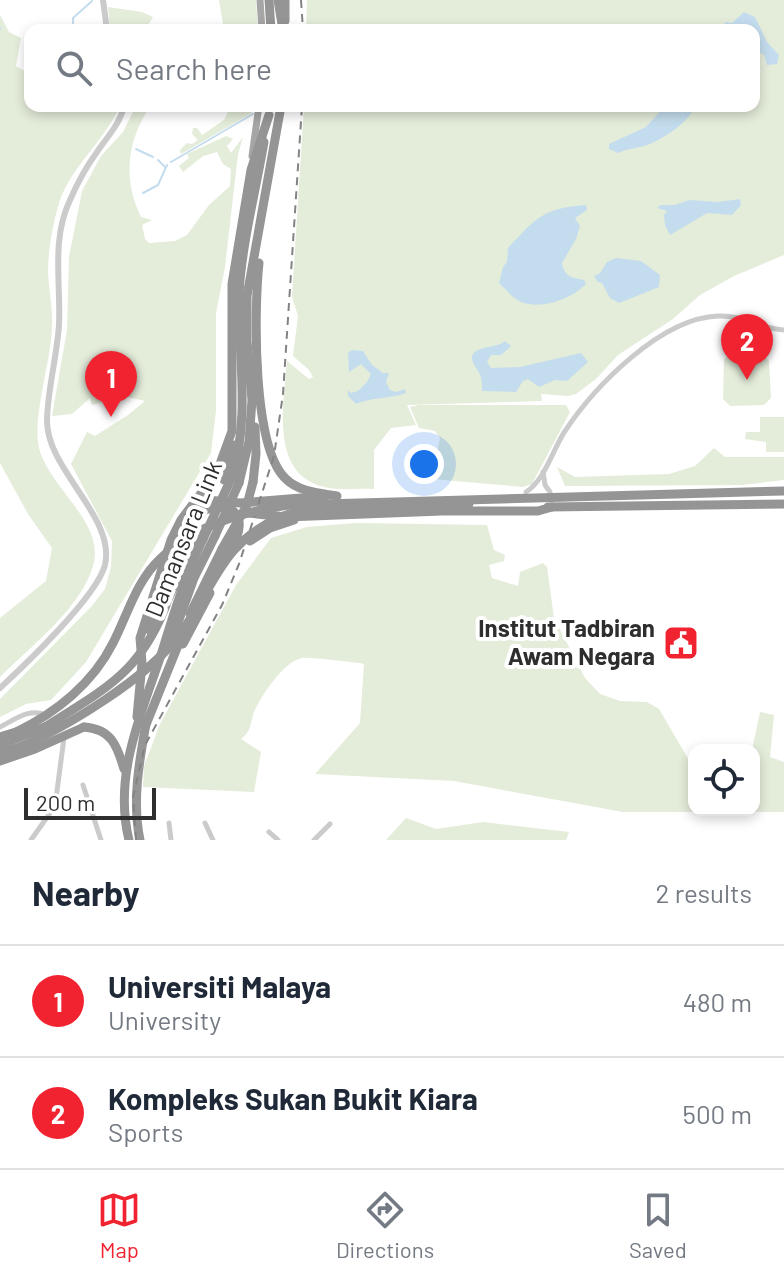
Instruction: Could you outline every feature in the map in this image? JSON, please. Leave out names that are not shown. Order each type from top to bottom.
[{"type":"highway","points":[[269,0],[271,24]]},
{"type":"highway","points":[[278,0],[283,24]]},
{"type":"highway","points":[[284,24],[285,0]]},
{"type":"highway","points":[[228,479],[225,457],[234,407],[230,330],[232,284],[251,170],[268,112]]},
{"type":"highway","name":"Damansara Link","points":[[129,840],[126,776],[137,717],[187,575],[241,444],[244,404],[239,292],[269,112]]},
{"type":"highway","name":"Damansara Link","points":[[140,840],[137,777],[148,710],[182,611],[215,536],[228,479],[249,441],[252,400],[247,296],[280,112]]},
{"type":"highway","points":[[263,216],[254,328],[261,410],[271,454],[276,467],[297,487],[337,496]]},
{"type":"highway","points":[[0,737],[17,740],[69,712],[136,654],[149,633],[166,592],[228,479],[238,416],[235,355],[239,292]]},
{"type":"highway","points":[[230,330],[235,355]]},
{"type":"highway","points":[[181,633],[209,572],[239,522],[253,482],[256,454],[252,400]]},
{"type":"highway","points":[[228,479],[215,482],[225,501],[246,512],[286,517],[433,511],[538,511],[552,507]]},
{"type":"highway","points":[[181,520],[228,479]]},
{"type":"highway","points":[[0,745],[46,736],[163,654],[181,633],[227,556],[254,532],[282,516],[297,512],[470,501],[784,489]]},
{"type":"highway","points":[[137,717],[142,663],[140,638],[171,540],[181,520],[198,503],[207,500],[240,503],[337,496],[526,492],[570,496]]},
{"type":"highway","points":[[286,517],[280,513],[278,506],[288,499]]},
{"type":"highway","points":[[0,753],[82,685],[112,645],[130,603],[160,559],[196,532],[235,517],[288,505],[470,501],[552,507],[782,504]]},
{"type":"highway","points":[[145,727],[178,643],[237,536],[239,519],[234,511],[205,509],[189,520],[175,548],[166,592]]},
{"type":"highway","points":[[170,663],[199,616],[223,568],[262,532],[306,516]]},
{"type":"highway","points":[[0,761],[20,756],[84,727],[96,728],[114,741],[126,776]]},
{"type":"main road","points":[[260,0],[262,24]]},
{"type":"main road","points":[[251,170],[258,112]]},
{"type":"street","points":[[103,0],[106,24]]},
{"type":"street","points":[[0,688],[91,593],[105,564],[101,531],[48,435],[47,416],[59,323],[57,260],[66,209],[92,159],[122,112]]},
{"type":"street","points":[[526,492],[534,486],[557,443],[589,399],[627,361],[660,337],[695,320],[716,316],[754,321],[784,330]]},
{"type":"street","points":[[543,471],[545,485],[550,492]]},
{"type":"street","points":[[0,727],[26,713],[38,712],[50,718],[64,736],[57,800],[49,818],[31,840]]},
{"type":"street","points":[[83,785],[101,840]]},
{"type":"street","points":[[169,823],[171,840]]},
{"type":"street","points":[[205,823],[213,840]]},
{"type":"street","points":[[314,840],[330,824]]},
{"type":"street","points":[[269,832],[278,840]]},
{"type":"green space","points":[[219,0],[256,0],[258,24],[223,24]]},
{"type":"green space","points":[[307,0],[784,0],[784,255],[734,276],[700,295],[673,319],[618,355],[596,379],[576,394],[541,394],[542,401],[407,405],[416,425],[391,428],[374,450],[374,489],[330,488],[306,480],[287,452],[283,416],[287,361],[309,379],[313,377],[293,356],[298,316],[292,297],[304,112],[760,112],[760,24],[306,24]]},
{"type":"green space","points":[[108,7],[142,12],[153,17],[149,24],[109,24]]},
{"type":"green space","points":[[0,15],[9,32],[21,38],[16,66],[24,71],[24,112],[117,112],[72,176],[57,209],[48,263],[51,341],[38,421],[39,448],[45,463],[91,535],[95,550],[93,566],[78,597],[0,677],[0,618],[46,581],[52,548],[28,514],[0,463]]},
{"type":"green space","points":[[133,112],[145,112],[134,138],[130,178],[141,217],[152,220],[142,225],[149,243],[175,241],[187,235],[209,205],[230,186],[231,169],[223,164],[217,152],[203,156],[183,172],[179,166],[189,158],[187,154],[226,136],[233,139],[227,146],[231,153],[243,137],[216,313],[216,410],[211,453],[86,662],[51,700],[26,704],[0,717],[0,699],[91,607],[105,589],[111,567],[112,541],[71,464],[87,432],[95,436],[145,401],[123,396],[92,405],[90,398],[72,414],[52,416],[67,330],[69,257],[82,191],[101,156],[123,132]]},
{"type":"green space","points":[[228,112],[252,112],[181,154],[180,150],[187,143],[198,140],[192,134],[193,128],[197,128],[202,135],[224,120]]},
{"type":"green space","points":[[732,351],[760,351],[769,361],[771,398],[764,405],[730,406],[723,399],[724,360]]},
{"type":"green space","points":[[566,405],[570,412],[532,484],[523,487],[432,479],[440,438],[435,431],[419,428],[410,407]]},
{"type":"green space","points":[[760,417],[784,417],[784,452],[766,452],[766,442],[745,439],[746,432],[760,432]]},
{"type":"green space","points":[[714,448],[725,457],[784,457],[784,480],[742,485],[565,486],[557,467],[575,477],[669,474],[695,466]]},
{"type":"green space","points":[[356,523],[487,525],[494,550],[505,555],[504,561],[489,565],[492,578],[518,586],[520,572],[543,563],[547,567],[554,618],[585,678],[600,694],[620,701],[647,702],[659,709],[688,758],[688,812],[623,812],[454,781],[315,774],[360,723],[364,664],[306,658],[288,665],[274,680],[257,705],[248,731],[241,739],[261,752],[254,792],[143,787],[144,766],[160,724],[236,585],[271,538],[307,527]]},
{"type":"green space","points":[[760,712],[774,715],[770,757],[784,762],[784,812],[760,812],[760,744],[753,744]]},
{"type":"green space","points":[[406,818],[436,829],[483,822],[569,832],[566,840],[386,840]]},
{"type":"water","points":[[744,12],[755,17],[758,24],[725,24],[732,23]]},
{"type":"water","points":[[760,27],[767,42],[779,55],[777,64],[767,65],[760,53]]},
{"type":"water","points":[[660,112],[692,112],[670,133],[656,141],[618,153],[609,149],[609,144],[646,127]]},
{"type":"water","points":[[740,199],[741,205],[732,215],[707,213],[670,235],[665,225],[664,215],[667,211],[657,208],[689,200],[718,202]]},
{"type":"water","points":[[586,205],[587,210],[575,218],[580,226],[562,263],[567,274],[584,280],[586,284],[564,299],[545,304],[527,304],[514,298],[499,283],[507,262],[508,248],[541,216]]},
{"type":"water","points":[[616,258],[641,261],[660,275],[659,287],[619,303],[610,298],[594,276],[607,262]]},
{"type":"water","points":[[505,341],[511,346],[501,355],[491,355],[487,362],[491,368],[520,367],[581,353],[588,362],[567,381],[555,380],[539,387],[528,379],[516,392],[482,391],[481,377],[473,355],[480,349]]},
{"type":"water","points":[[352,350],[363,351],[372,365],[383,373],[389,373],[386,382],[390,390],[405,389],[406,393],[356,404],[348,396],[348,390],[351,393],[358,391],[371,374],[361,364],[349,372],[348,353]]},
{"type":"waterway","points":[[73,24],[73,18],[92,1]]},
{"type":"waterway","points":[[171,162],[253,114]]},
{"type":"waterway","points":[[136,149],[153,157]]},
{"type":"waterway","points":[[158,160],[165,167]]},
{"type":"waterway","points":[[143,193],[158,185],[167,165]]},
{"type":"railway","points":[[301,0],[303,24]]},
{"type":"railway","points":[[136,840],[133,797],[145,745],[222,605],[239,564],[274,456],[283,394],[302,112]]},
{"type":"place","name":"Kompleks Sukan Bukit Kiara","points":[[747,380]]},
{"type":"place","name":"Universiti Malaya","points":[[111,417]]},
{"type":"place","name":"Institut Tadbiran Awam Negara","points":[[681,643]]}]
